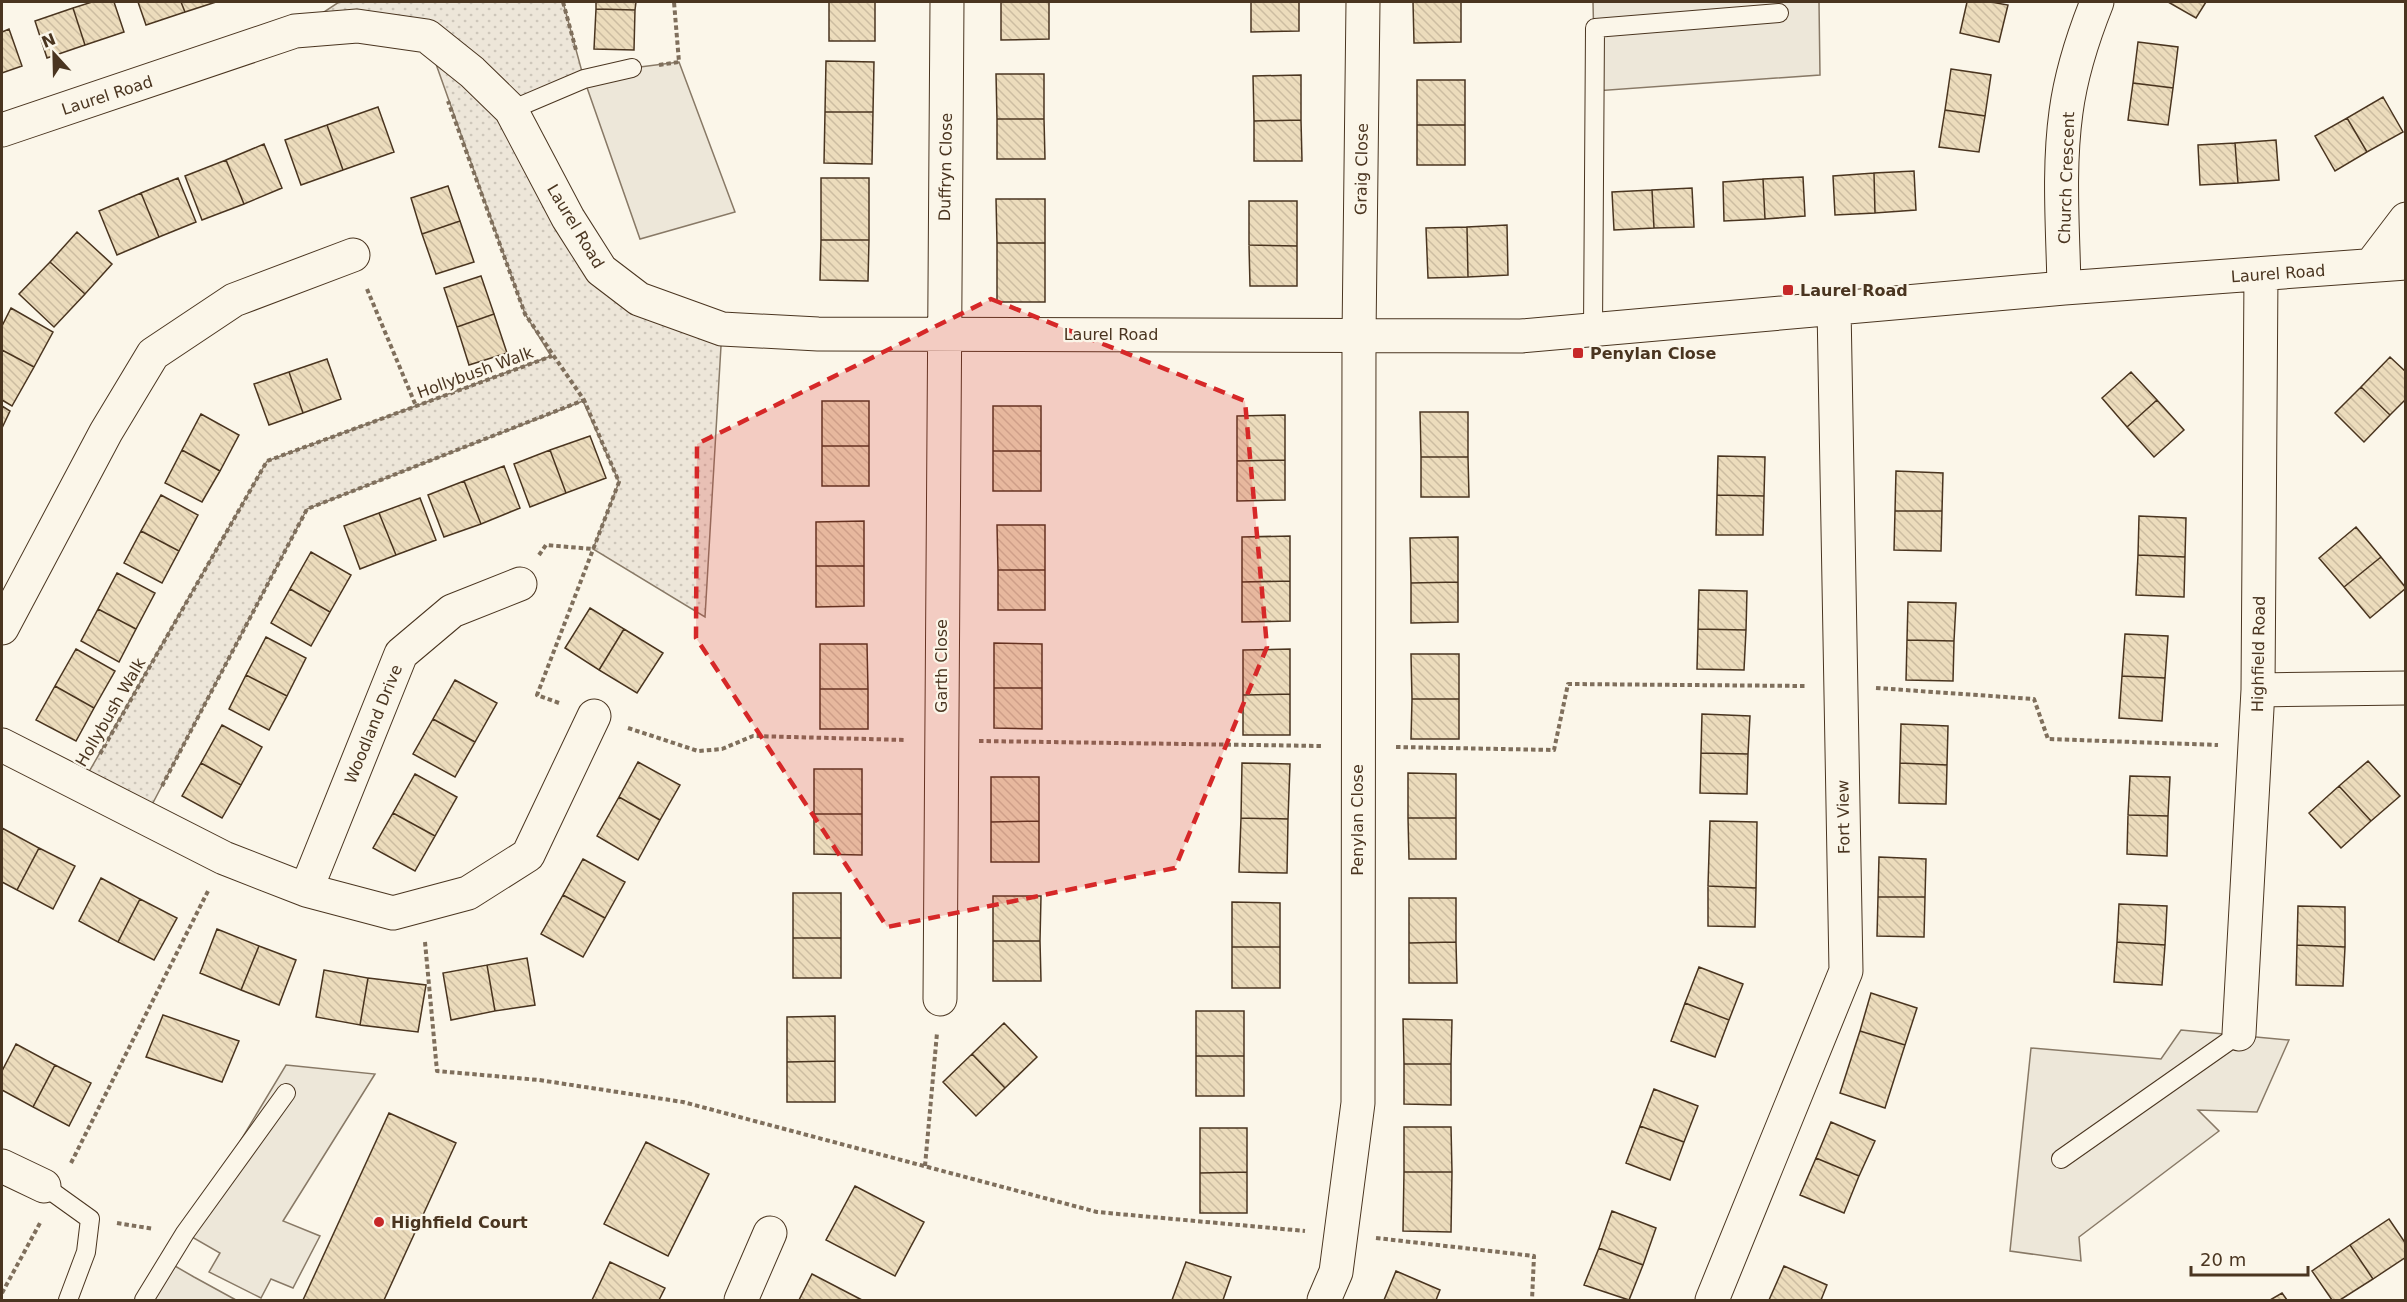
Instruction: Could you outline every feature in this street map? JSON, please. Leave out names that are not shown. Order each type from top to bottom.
[{"type":"street","name":"Duffryn Close","points":[[943,333],[947,2]]},
{"type":"street","name":"Graig Close","points":[[1359,336],[1363,2]]},
{"type":"street","name":"Church Crescent","points":[[2064,288],[2063,181],[2066,112],[2080,46],[2097,2]]},
{"type":"street","name":"Laurel Road","points":[[2,130],[295,31],[357,26],[426,36],[472,72],[511,110],[568,218],[601,270],[639,299],[722,329],[818,334],[1521,336],[2064,288],[2406,263]]},
{"type":"street","points":[[2371,266],[2406,219]]},
{"type":"street","points":[[2,628],[106,432],[153,354],[234,300],[353,255]]},
{"type":"street","name":"Highfield Road","points":[[2239,1034],[2258,690],[2261,274]]},
{"type":"street","name":"Fort View","points":[[1712,1300],[1846,971],[1834,308]]},
{"type":"street","name":"Garth Close","points":[[940,999],[943,333]]},
{"type":"street","name":"Penylan Close","points":[[1324,1300],[1336,1272],[1358,1103],[1359,336]]},
{"type":"street","name":"Woodland Drive","points":[[306,890],[401,654],[452,611],[520,584]]},
{"type":"street","points":[[2258,690],[2406,688]]},
{"type":"street","points":[[2,745],[224,858],[306,890],[393,913],[468,893],[528,855],[594,716]]},
{"type":"street","points":[[2,1166],[50,1190]]},
{"type":"street","points":[[741,1300],[770,1233]]},
{"type":"lane","points":[[1593,329],[1595,28],[1779,13]]},
{"type":"lane","points":[[511,110],[584,79],[632,68]]},
{"type":"lane","points":[[2061,1159],[2239,1034]]},
{"type":"lane","points":[[146,1300],[185,1233],[286,1093]]},
{"type":"lane","points":[[50,1190],[90,1219],[86,1252],[68,1300]]},
{"type":"path","points":[[562,2],[584,79]]},
{"type":"path","points":[[632,68],[679,62],[674,2]]},
{"type":"path","points":[[445,94],[525,314],[552,356]]},
{"type":"path","points":[[353,255],[416,406]]},
{"type":"path","name":"Hollybush Walk","points":[[82,784],[267,461],[552,356],[584,400],[619,482],[537,695],[594,716]]},
{"type":"path","points":[[145,818],[307,509],[584,400]]},
{"type":"path","points":[[520,584],[546,545],[593,549]]},
{"type":"path","points":[[594,716],[698,751],[722,749],[753,736],[1554,750],[1568,684],[1841,686],[2034,699],[2048,739],[2255,746]]},
{"type":"path","points":[[2,1293],[50,1190],[224,858]]},
{"type":"path","points":[[422,905],[437,1071],[539,1080],[683,1102],[1097,1212],[1534,1256],[1532,1300]]},
{"type":"path","points":[[925,1166],[940,999]]},
{"type":"path","points":[[90,1219],[185,1233]]},
{"type":"highlighted area","points":[[991,299],[1245,401],[1267,647],[1175,868],[887,927],[696,638],[697,444]]},
{"type":"shaded area","points":[[339,2],[563,2],[584,79],[511,110],[601,270],[722,329],[705,617],[593,549],[619,482],[583,401],[307,509],[145,818],[82,784],[267,461],[551,356],[525,314],[426,36],[295,31]]},
{"type":"shaded area","points":[[1593,2],[1819,2],[1820,75],[1595,91]]},
{"type":"shaded area","points":[[679,62],[735,212],[640,239],[584,79],[632,68]]},
{"type":"shaded area","points":[[2181,1030],[2289,1040],[2257,1112],[2198,1110],[2219,1131],[2079,1237],[2081,1261],[2010,1251],[2031,1048],[2161,1059]]},
{"type":"shaded area","points":[[286,1065],[375,1074],[283,1221],[320,1236],[293,1288],[271,1279],[261,1298],[209,1272],[220,1253],[185,1233]]},
{"type":"shaded area","points":[[168,1262],[194,1277],[236,1300],[144,1300]]},
{"type":"building","points":[[92,2],[114,2],[124,32],[85,45],[73,8]]},
{"type":"building","points":[[138,2],[181,2],[185,12],[146,25]]},
{"type":"building","points":[[181,2],[216,2],[185,12]]},
{"type":"building","points":[[596,2],[636,2],[635,10],[596,9]]},
{"type":"building","points":[[829,2],[875,2],[875,41],[829,41]]},
{"type":"building","points":[[1001,2],[1049,2],[1049,39],[1001,40]]},
{"type":"building","points":[[1251,2],[1299,2],[1299,31],[1251,32]]},
{"type":"building","points":[[1413,2],[1461,2],[1461,42],[1414,43]]},
{"type":"building","points":[[1967,2],[2008,5],[1999,42],[1960,33]]},
{"type":"building","points":[[2168,2],[2206,2],[2196,18]]},
{"type":"building","points":[[73,8],[85,45],[47,58],[35,21]]},
{"type":"building","points":[[596,9],[635,10],[634,50],[594,49]]},
{"type":"building","points":[[9,29],[22,66],[2,73],[2,32]]},
{"type":"building","points":[[2138,42],[2178,47],[2173,88],[2133,83]]},
{"type":"building","points":[[826,61],[874,62],[873,112],[825,112]]},
{"type":"building","points":[[1951,69],[1991,75],[1985,116],[1945,110]]},
{"type":"building","points":[[996,74],[1044,74],[1044,119],[997,119]]},
{"type":"building","points":[[1301,75],[1301,120],[1254,121],[1253,76]]},
{"type":"building","points":[[1417,80],[1465,80],[1465,125],[1417,125]]},
{"type":"building","points":[[2133,83],[2173,88],[2168,125],[2128,120]]},
{"type":"building","points":[[2383,97],[2403,132],[2367,152],[2347,118]]},
{"type":"building","points":[[378,107],[394,152],[343,170],[327,125]]},
{"type":"building","points":[[1945,110],[1985,116],[1979,152],[1939,147]]},
{"type":"building","points":[[825,112],[873,112],[872,164],[824,163]]},
{"type":"building","points":[[2347,118],[2367,152],[2335,171],[2315,136]]},
{"type":"building","points":[[997,119],[1044,119],[1045,159],[997,159]]},
{"type":"building","points":[[1301,120],[1302,161],[1254,161],[1254,121]]},
{"type":"building","points":[[327,125],[343,170],[301,185],[285,140]]},
{"type":"building","points":[[1417,125],[1465,125],[1465,165],[1417,165]]},
{"type":"building","points":[[2276,140],[2279,180],[2238,183],[2235,143]]},
{"type":"building","points":[[2235,143],[2238,183],[2200,185],[2198,145]]},
{"type":"building","points":[[264,144],[282,188],[244,204],[226,160]]},
{"type":"building","points":[[226,160],[244,204],[202,220],[185,176]]},
{"type":"building","points":[[1914,171],[1916,210],[1875,213],[1874,173]]},
{"type":"building","points":[[1874,173],[1875,213],[1835,215],[1833,176]]},
{"type":"building","points":[[1803,177],[1805,216],[1765,219],[1763,179]]},
{"type":"building","points":[[178,178],[196,222],[159,237],[141,193]]},
{"type":"building","points":[[821,178],[869,178],[869,240],[821,240]]},
{"type":"building","points":[[1763,179],[1765,219],[1724,221],[1723,182]]},
{"type":"building","points":[[448,186],[460,221],[422,234],[411,198]]},
{"type":"building","points":[[1692,188],[1694,227],[1654,228],[1652,190]]},
{"type":"building","points":[[1652,190],[1654,228],[1614,230],[1612,192]]},
{"type":"building","points":[[141,193],[159,237],[117,255],[99,211]]},
{"type":"building","points":[[996,199],[1045,199],[1045,243],[997,243]]},
{"type":"building","points":[[1249,201],[1297,201],[1297,246],[1249,245]]},
{"type":"building","points":[[460,221],[474,262],[436,274],[422,234]]},
{"type":"building","points":[[1507,225],[1508,275],[1468,277],[1467,227]]},
{"type":"building","points":[[1467,227],[1468,277],[1428,278],[1426,228]]},
{"type":"building","points":[[77,232],[112,264],[85,294],[50,262]]},
{"type":"building","points":[[821,240],[869,240],[868,281],[820,280]]},
{"type":"building","points":[[997,243],[1045,243],[1045,302],[997,302]]},
{"type":"building","points":[[1249,245],[1297,246],[1297,286],[1250,286]]},
{"type":"building","points":[[50,262],[85,294],[54,327],[19,294]]},
{"type":"building","points":[[481,276],[494,314],[457,327],[444,288]]},
{"type":"building","points":[[11,308],[53,332],[34,367],[2,350],[2,326]]},
{"type":"building","points":[[494,314],[507,353],[469,365],[457,327]]},
{"type":"building","points":[[2,350],[34,367],[12,406],[2,400]]},
{"type":"building","points":[[2390,357],[2406,372],[2406,399],[2390,415],[2361,387]]},
{"type":"building","points":[[327,359],[341,399],[303,413],[289,372]]},
{"type":"building","points":[[289,372],[303,413],[269,425],[254,384]]},
{"type":"building","points":[[2131,372],[2157,400],[2127,427],[2102,398]]},
{"type":"building","points":[[2361,387],[2390,415],[2364,442],[2335,413]]},
{"type":"building","points":[[2157,400],[2184,430],[2154,457],[2127,427]]},
{"type":"building","points":[[822,401],[869,401],[869,446],[822,446]]},
{"type":"building","points":[[2,406],[10,411],[2,428]]},
{"type":"building","points":[[993,406],[1041,406],[1041,451],[993,451]]},
{"type":"building","points":[[1420,412],[1468,412],[1468,457],[1421,457]]},
{"type":"building","points":[[201,414],[239,435],[220,471],[182,450]]},
{"type":"building","points":[[1285,415],[1285,460],[1237,461],[1237,416]]},
{"type":"building","points":[[590,436],[606,478],[566,493],[550,450]]},
{"type":"building","points":[[822,446],[869,446],[869,486],[822,486]]},
{"type":"building","points":[[182,450],[220,471],[202,502],[165,483]]},
{"type":"building","points":[[550,450],[566,493],[530,507],[514,464]]},
{"type":"building","points":[[993,451],[1041,451],[1041,491],[993,491]]},
{"type":"building","points":[[1718,456],[1765,457],[1764,496],[1717,495]]},
{"type":"building","points":[[1421,457],[1468,457],[1469,497],[1421,497]]},
{"type":"building","points":[[1285,460],[1285,500],[1237,501],[1237,461]]},
{"type":"building","points":[[504,466],[520,508],[481,524],[464,481]]},
{"type":"building","points":[[1896,471],[1943,473],[1942,511],[1895,511]]},
{"type":"building","points":[[464,481],[481,524],[444,537],[428,495]]},
{"type":"building","points":[[161,495],[198,515],[179,551],[141,531]]},
{"type":"building","points":[[1717,495],[1764,496],[1763,535],[1716,535]]},
{"type":"building","points":[[420,498],[436,540],[396,555],[379,513]]},
{"type":"building","points":[[1895,511],[1942,511],[1941,551],[1894,550]]},
{"type":"building","points":[[379,513],[396,555],[360,569],[344,526]]},
{"type":"building","points":[[2139,516],[2186,518],[2185,557],[2138,555]]},
{"type":"building","points":[[864,521],[864,566],[816,566],[816,522]]},
{"type":"building","points":[[997,525],[1045,525],[1045,570],[998,570]]},
{"type":"building","points":[[2356,527],[2381,557],[2344,587],[2319,558]]},
{"type":"building","points":[[141,531],[179,551],[162,583],[124,563]]},
{"type":"building","points":[[1290,536],[1290,581],[1242,582],[1242,537]]},
{"type":"building","points":[[1458,537],[1458,582],[1411,583],[1410,538]]},
{"type":"building","points":[[311,552],[351,575],[330,612],[290,589]]},
{"type":"building","points":[[2138,555],[2185,557],[2184,597],[2136,595]]},
{"type":"building","points":[[2381,557],[2406,588],[2370,618],[2344,587]]},
{"type":"building","points":[[816,566],[864,566],[864,606],[816,607]]},
{"type":"building","points":[[998,570],[1045,570],[1045,610],[998,610]]},
{"type":"building","points":[[117,573],[155,593],[136,629],[98,609]]},
{"type":"building","points":[[1290,581],[1290,621],[1242,622],[1242,582]]},
{"type":"building","points":[[1458,582],[1458,622],[1411,623],[1411,583]]},
{"type":"building","points":[[290,589],[330,612],[311,646],[271,623]]},
{"type":"building","points":[[1699,590],[1747,591],[1746,630],[1698,629]]},
{"type":"building","points":[[1908,602],[1956,603],[1954,641],[1907,640]]},
{"type":"building","points":[[590,608],[624,629],[599,670],[565,648]]},
{"type":"building","points":[[98,609],[136,629],[119,662],[81,641]]},
{"type":"building","points":[[624,629],[663,653],[637,693],[599,670]]},
{"type":"building","points":[[1698,629],[1746,630],[1744,670],[1697,669]]},
{"type":"building","points":[[2125,634],[2168,636],[2165,678],[2122,676]]},
{"type":"building","points":[[266,637],[306,658],[287,696],[246,675]]},
{"type":"building","points":[[1907,640],[1954,641],[1953,681],[1906,680]]},
{"type":"building","points":[[994,643],[1042,644],[1042,688],[994,688]]},
{"type":"building","points":[[820,644],[867,644],[868,689],[820,689]]},
{"type":"building","points":[[76,649],[115,671],[94,708],[55,686]]},
{"type":"building","points":[[1290,649],[1290,694],[1243,695],[1243,650]]},
{"type":"building","points":[[1411,654],[1459,654],[1459,699],[1412,699]]},
{"type":"building","points":[[246,675],[287,696],[269,730],[229,709]]},
{"type":"building","points":[[2122,676],[2165,678],[2162,721],[2119,718]]},
{"type":"building","points":[[455,680],[497,703],[475,742],[433,719]]},
{"type":"building","points":[[55,686],[94,708],[76,741],[36,720]]},
{"type":"building","points":[[994,688],[1042,688],[1042,729],[994,728]]},
{"type":"building","points":[[820,689],[868,689],[868,729],[820,729]]},
{"type":"building","points":[[1290,694],[1290,735],[1243,735],[1243,695]]},
{"type":"building","points":[[1412,699],[1459,699],[1459,739],[1411,739]]},
{"type":"building","points":[[1702,714],[1750,716],[1748,754],[1701,753]]},
{"type":"building","points":[[433,719],[475,742],[455,777],[413,754]]},
{"type":"building","points":[[1901,724],[1948,726],[1947,765],[1900,763]]},
{"type":"building","points":[[222,725],[262,747],[241,785],[201,763]]},
{"type":"building","points":[[1701,753],[1748,754],[1747,794],[1700,793]]},
{"type":"building","points":[[2368,761],[2400,796],[2371,821],[2339,786]]},
{"type":"building","points":[[638,762],[680,785],[660,820],[619,797]]},
{"type":"building","points":[[201,763],[241,785],[222,818],[182,796]]},
{"type":"building","points":[[1242,763],[1290,764],[1288,819],[1241,818]]},
{"type":"building","points":[[1900,763],[1947,765],[1946,804],[1899,803]]},
{"type":"building","points":[[814,769],[862,769],[862,814],[814,814]]},
{"type":"building","points":[[1408,773],[1456,774],[1456,818],[1408,818]]},
{"type":"building","points":[[415,774],[457,797],[435,836],[393,813]]},
{"type":"building","points":[[2130,776],[2170,777],[2168,816],[2128,815]]},
{"type":"building","points":[[991,777],[1039,777],[1039,821],[991,822]]},
{"type":"building","points":[[2339,786],[2371,821],[2341,848],[2309,813]]},
{"type":"building","points":[[619,797],[660,820],[638,860],[597,836]]},
{"type":"building","points":[[393,813],[435,836],[415,871],[373,848]]},
{"type":"building","points":[[814,814],[862,814],[862,855],[814,854]]},
{"type":"building","points":[[2128,815],[2168,816],[2167,856],[2127,854]]},
{"type":"building","points":[[1241,818],[1288,819],[1287,873],[1239,872]]},
{"type":"building","points":[[1408,818],[1456,818],[1456,859],[1409,859]]},
{"type":"building","points":[[1039,821],[1039,862],[991,862],[991,822]]},
{"type":"building","points":[[1710,821],[1757,822],[1756,888],[1708,886]]},
{"type":"building","points":[[2,828],[39,848],[17,890],[2,882]]},
{"type":"building","points":[[39,848],[75,866],[53,909],[17,890]]},
{"type":"building","points":[[1879,857],[1926,859],[1925,897],[1878,897]]},
{"type":"building","points":[[583,859],[625,882],[605,918],[563,895]]},
{"type":"building","points":[[101,878],[140,899],[118,942],[79,921]]},
{"type":"building","points":[[1708,886],[1756,888],[1755,927],[1708,926]]},
{"type":"building","points":[[793,893],[841,893],[841,938],[793,938]]},
{"type":"building","points":[[563,895],[605,918],[583,957],[541,934]]},
{"type":"building","points":[[993,896],[1041,896],[1040,941],[993,941]]},
{"type":"building","points":[[1878,897],[1925,897],[1924,937],[1877,936]]},
{"type":"building","points":[[1409,898],[1456,898],[1456,942],[1409,943]]},
{"type":"building","points":[[140,899],[177,918],[154,960],[118,942]]},
{"type":"building","points":[[1232,902],[1280,903],[1280,947],[1232,947]]},
{"type":"building","points":[[2119,904],[2167,906],[2165,945],[2117,942]]},
{"type":"building","points":[[2298,906],[2345,907],[2345,947],[2297,945]]},
{"type":"building","points":[[217,929],[259,946],[241,990],[200,973]]},
{"type":"building","points":[[793,938],[841,938],[841,978],[793,978]]},
{"type":"building","points":[[993,941],[1040,941],[1041,981],[993,981]]},
{"type":"building","points":[[1456,942],[1457,983],[1409,983],[1409,943]]},
{"type":"building","points":[[2117,942],[2165,945],[2162,985],[2114,982]]},
{"type":"building","points":[[2297,945],[2345,947],[2343,986],[2296,985]]},
{"type":"building","points":[[259,946],[296,960],[279,1005],[241,990]]},
{"type":"building","points":[[1232,947],[1280,947],[1280,988],[1232,988]]},
{"type":"building","points":[[527,958],[535,1005],[495,1011],[487,965]]},
{"type":"building","points":[[487,965],[495,1011],[451,1020],[443,973]]},
{"type":"building","points":[[1699,967],[1743,984],[1729,1020],[1685,1003]]},
{"type":"building","points":[[324,970],[368,978],[360,1025],[316,1017]]},
{"type":"building","points":[[368,978],[426,985],[418,1032],[360,1025]]},
{"type":"building","points":[[1871,993],[1917,1008],[1905,1045],[1860,1031]]},
{"type":"building","points":[[1685,1003],[1729,1020],[1715,1057],[1671,1041]]},
{"type":"building","points":[[1196,1011],[1244,1011],[1244,1056],[1196,1056]]},
{"type":"building","points":[[163,1015],[239,1041],[222,1082],[146,1057]]},
{"type":"building","points":[[835,1016],[835,1061],[787,1062],[787,1017]]},
{"type":"building","points":[[1403,1019],[1452,1020],[1451,1064],[1404,1064]]},
{"type":"building","points":[[1004,1023],[1037,1057],[1005,1088],[972,1054]]},
{"type":"building","points":[[1860,1031],[1905,1045],[1885,1108],[1840,1093]]},
{"type":"building","points":[[16,1044],[55,1065],[33,1107],[2,1090],[2,1071]]},
{"type":"building","points":[[972,1054],[1005,1088],[976,1116],[943,1082]]},
{"type":"building","points":[[1196,1056],[1244,1056],[1244,1096],[1196,1096]]},
{"type":"building","points":[[835,1061],[835,1102],[787,1102],[787,1062]]},
{"type":"building","points":[[1404,1064],[1451,1064],[1451,1105],[1404,1104]]},
{"type":"building","points":[[55,1065],[91,1083],[69,1126],[33,1107]]},
{"type":"building","points":[[1654,1089],[1698,1106],[1684,1142],[1640,1126]]},
{"type":"building","name":"Highfield Court","points":[[389,1113],[456,1143],[384,1300],[303,1300]]},
{"type":"building","points":[[1831,1122],[1875,1141],[1859,1176],[1816,1158]]},
{"type":"building","points":[[1640,1126],[1684,1142],[1670,1180],[1626,1163]]},
{"type":"building","points":[[1404,1127],[1451,1127],[1452,1172],[1404,1172]]},
{"type":"building","points":[[1200,1128],[1247,1128],[1247,1172],[1200,1173]]},
{"type":"building","points":[[646,1142],[709,1174],[668,1256],[604,1224]]},
{"type":"building","points":[[1816,1158],[1859,1176],[1844,1213],[1800,1195]]},
{"type":"building","points":[[1247,1172],[1247,1213],[1200,1213],[1200,1173]]},
{"type":"building","points":[[1404,1172],[1452,1172],[1451,1232],[1403,1231]]},
{"type":"building","points":[[855,1186],[924,1222],[895,1276],[826,1240]]},
{"type":"building","points":[[1612,1211],[1656,1228],[1643,1265],[1599,1248]]},
{"type":"building","points":[[2389,1219],[2406,1244],[2406,1257],[2373,1279],[2350,1245]]},
{"type":"building","points":[[2350,1245],[2373,1279],[2340,1300],[2332,1300],[2312,1271]]},
{"type":"building","points":[[1599,1248],[1643,1265],[1629,1300],[1584,1285]]},
{"type":"building","points":[[610,1262],[665,1288],[659,1300],[592,1300]]},
{"type":"building","points":[[1186,1262],[1231,1277],[1223,1300],[1172,1300]]},
{"type":"building","points":[[1784,1266],[1827,1285],[1821,1300],[1769,1300]]},
{"type":"building","points":[[1396,1271],[1440,1290],[1436,1300],[1384,1300]]},
{"type":"building","points":[[812,1274],[862,1300],[799,1300]]},
{"type":"building","points":[[2282,1293],[2287,1300],[2270,1300]]},
{"type":"place","name":"Laurel Road","points":[[1788,290]]},
{"type":"place","name":"Penylan Close","points":[[1578,353]]},
{"type":"place","name":"Highfield Court","points":[[379,1222]]}]
